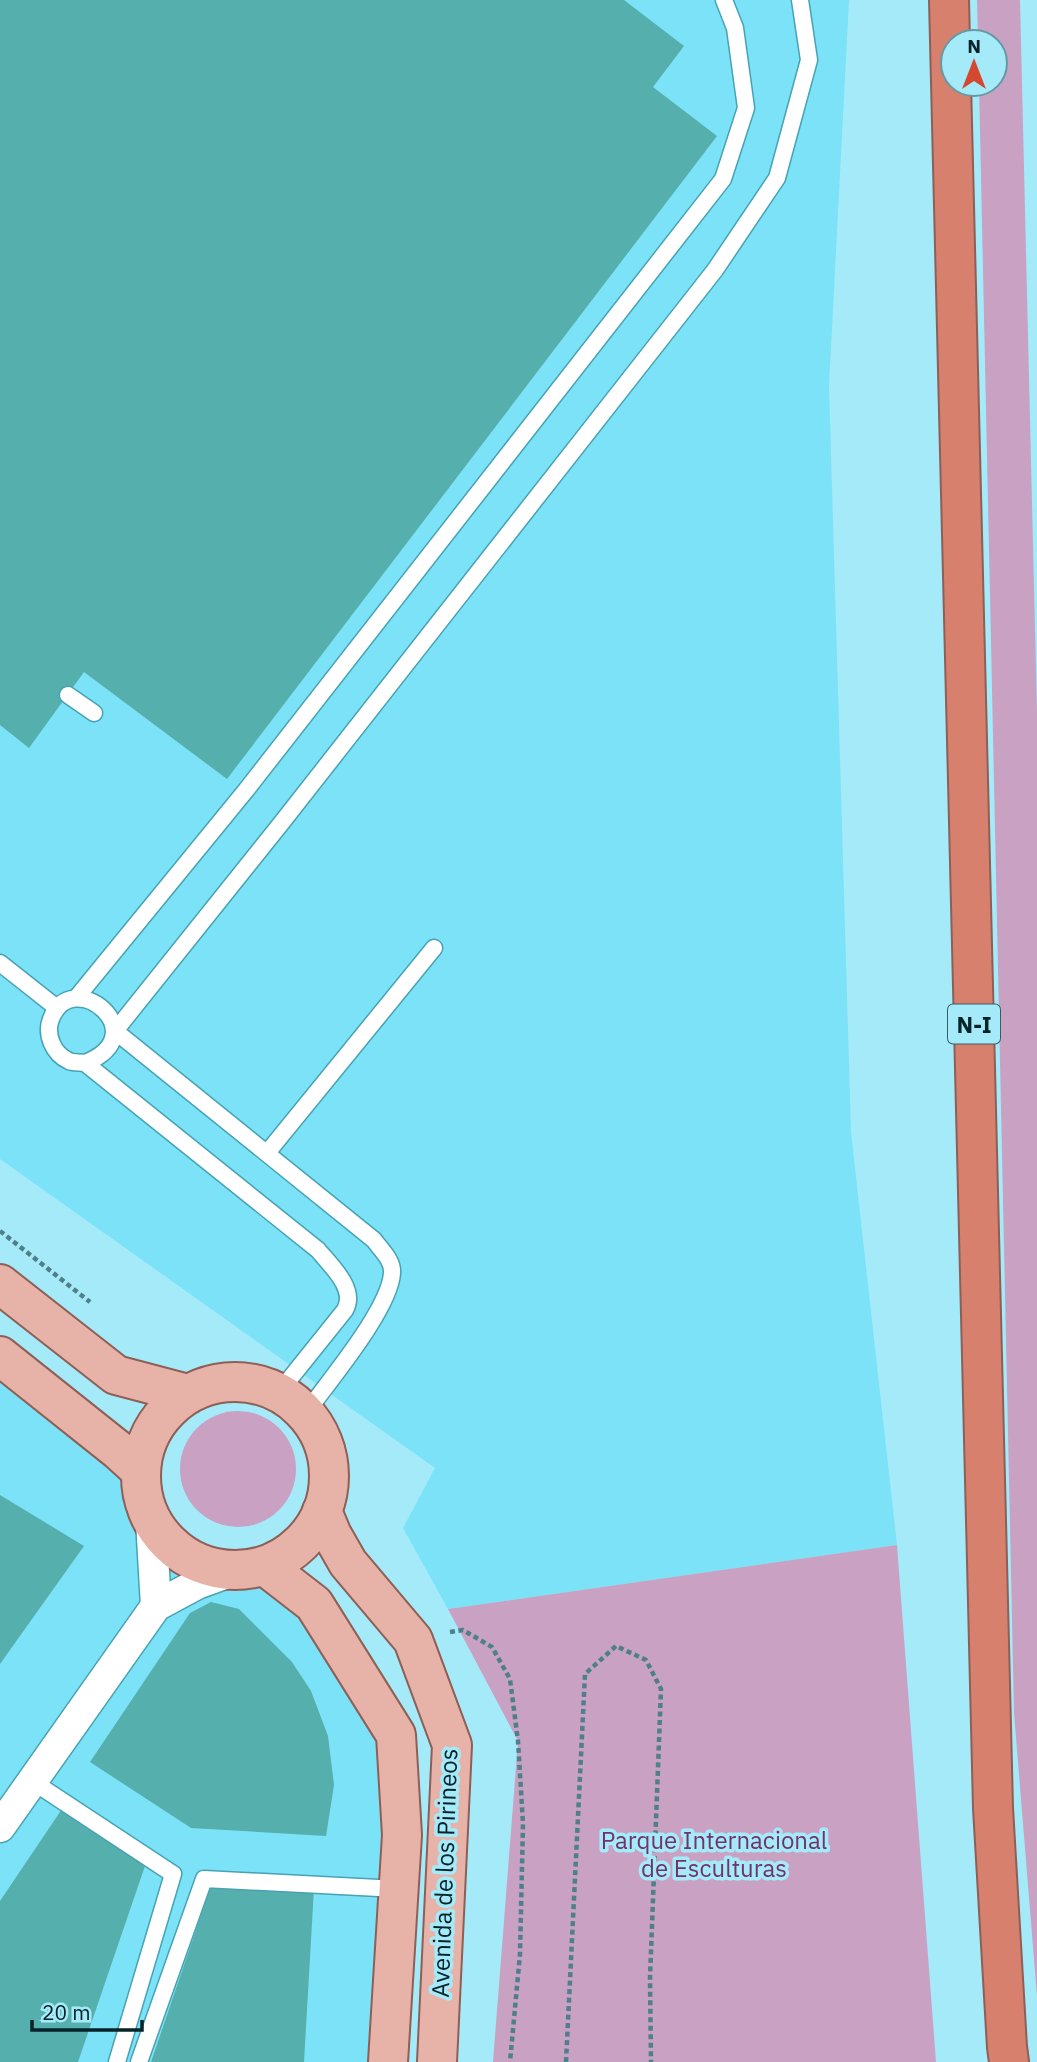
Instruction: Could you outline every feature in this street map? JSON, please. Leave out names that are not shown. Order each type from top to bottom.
[{"type":"highway","name":"N-I","points":[[949,0],[993,1808],[1008,2055]]},
{"type":"main road","points":[[0,1284],[116,1375],[188,1394]]},
{"type":"main road","points":[[0,1356],[140,1470]]},
{"type":"main road","points":[[240,1382],[293,1402],[325,1450],[329,1482],[322,1511],[305,1539],[289,1553],[249,1568],[222,1570],[191,1560],[171,1546],[151,1521],[143,1502],[140,1470],[144,1447],[160,1418],[188,1394],[208,1386],[240,1382]]},
{"type":"main road","name":"Avenida de los Pirineos","points":[[322,1511],[348,1563],[413,1640],[452,1745],[437,2062]]},
{"type":"main road","name":"Avenida de los Pirineos","points":[[249,1568],[314,1604],[396,1735],[402,1835],[388,2062]]},
{"type":"street","points":[[151,1521],[156,1606]]},
{"type":"street","points":[[0,1827],[156,1606],[197,1584],[249,1568]]},
{"type":"lane","points":[[724,0],[735,28],[746,108],[723,179],[247,789],[77,997],[66,1000],[57,1008],[50,1021],[49,1035],[56,1050],[69,1061],[85,1063],[99,1058],[110,1048],[115,1031],[706,281],[777,178],[809,60],[800,0]]},
{"type":"lane","points":[[68,695],[94,713]]},
{"type":"lane","points":[[267,1153],[434,948]]},
{"type":"lane","points":[[0,963],[57,1008]]},
{"type":"lane","points":[[77,997],[100,1006],[110,1017],[115,1031],[374,1240],[390,1262],[392,1273],[387,1295],[375,1318],[293,1402]]},
{"type":"lane","points":[[85,1063],[317,1250],[340,1277],[349,1302],[293,1402]]},
{"type":"lane","points":[[32,1781],[173,1874],[117,2062]]},
{"type":"lane","points":[[138,2062],[204,1879],[398,1889]]},
{"type":"path","points":[[413,1640],[463,1630],[492,1647],[510,1679],[518,1741],[523,1824],[520,1954],[510,2062]]},
{"type":"path","points":[[566,2062],[585,1674],[616,1646],[646,1660],[661,1689],[650,1978],[651,2062]]},
{"type":"shaded area","points":[[0,0],[849,0],[829,386],[851,1132],[897,1545],[448,1609],[403,1528],[435,1468],[0,1159]]},
{"type":"shaded area","points":[[0,1359],[140,1470],[151,1521],[191,1560],[233,1571],[314,1604],[396,1735],[388,2062],[0,2062]]},
{"type":"green space","points":[[977,0],[1020,0],[1037,713],[1037,1996],[1014,1713],[979,98],[1009,98],[1009,28],[978,28]]},
{"type":"green space","points":[[238,1411],[260,1415],[279,1428],[292,1447],[296,1469],[292,1491],[279,1510],[260,1523],[238,1527],[216,1523],[197,1510],[184,1491],[180,1469],[184,1447],[197,1428],[216,1415]]},
{"type":"green space","name":"Parque Internacional de Esculturas","points":[[897,1545],[936,2062],[493,2062],[518,1741],[448,1609]]},
{"type":"building","points":[[0,0],[624,0],[684,46],[653,87],[717,136],[227,779],[84,672],[29,748],[0,725]]},
{"type":"building","points":[[0,1495],[84,1546],[0,1664]]},
{"type":"building","points":[[211,1602],[239,1609],[292,1662],[311,1691],[328,1736],[334,1785],[326,1836],[191,1828],[90,1762],[190,1613]]},
{"type":"building","points":[[62,1809],[147,1860],[78,2062],[0,2062],[0,1901]]},
{"type":"building","points":[[212,1883],[314,1888],[304,2062],[151,2062]]}]
